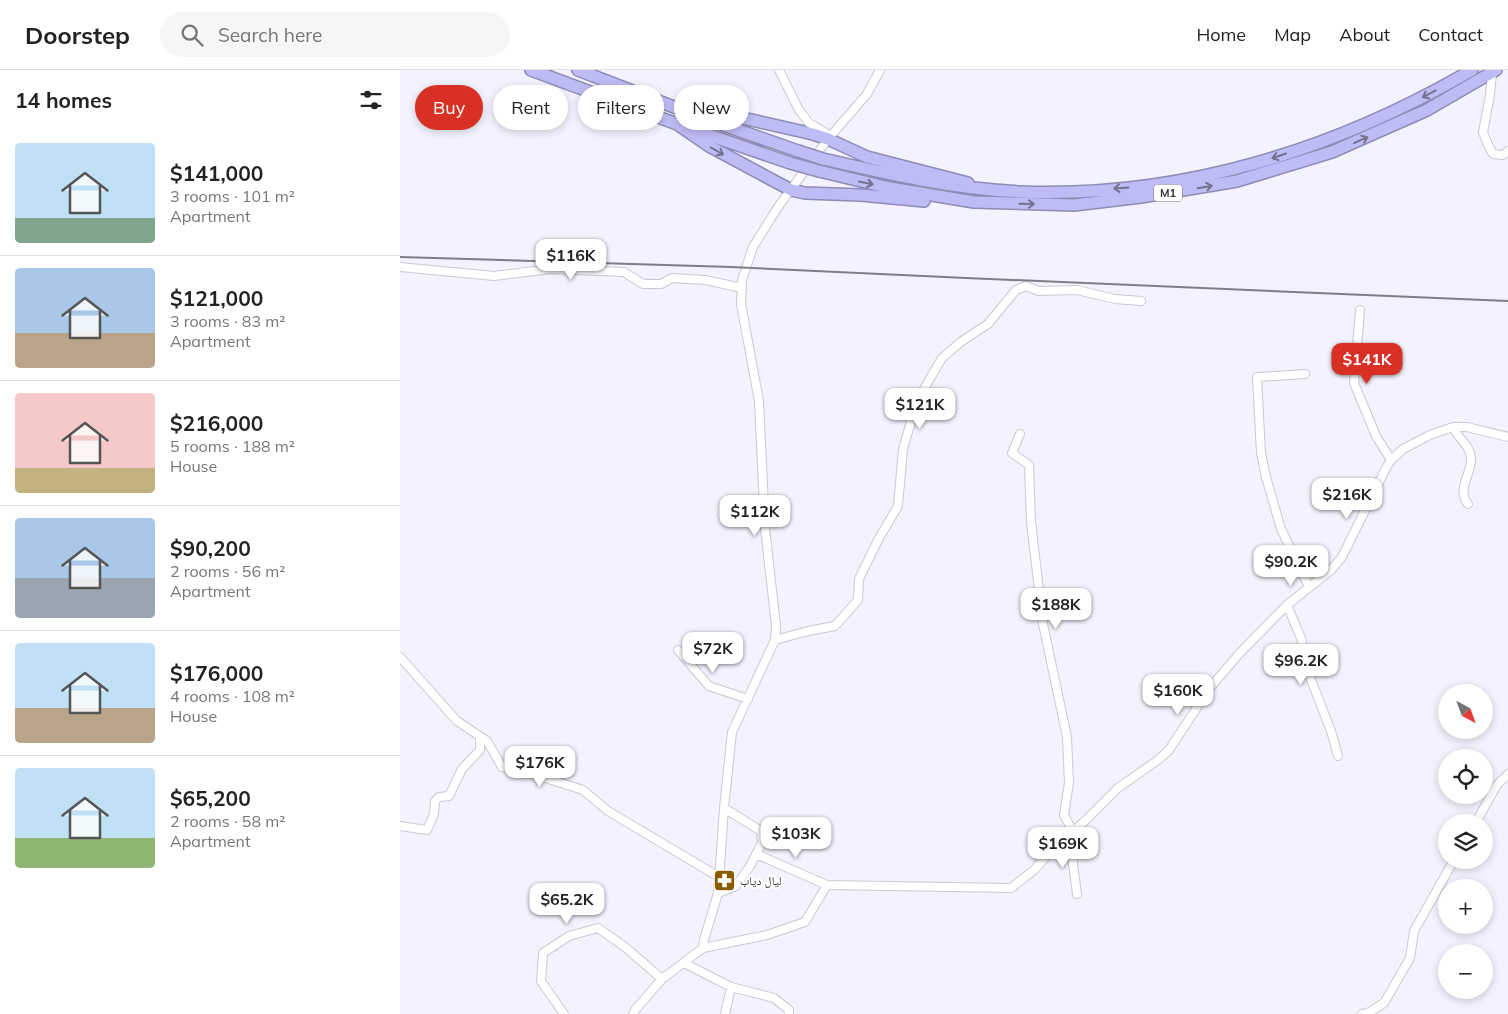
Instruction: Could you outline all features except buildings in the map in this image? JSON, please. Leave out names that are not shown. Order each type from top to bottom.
[{"type":"highway","name":"M1","points":[[531,70],[674,123]]},
{"type":"highway","name":"M1","points":[[578,70],[674,107]]},
{"type":"highway","name":"M1","points":[[738,130],[823,159],[888,174],[957,186],[1021,192],[1084,191],[1142,187],[1226,172],[1330,140],[1427,96],[1472,70]]},
{"type":"highway","name":"M1","points":[[695,130],[819,171],[890,188],[974,202],[1074,205],[1141,197],[1237,181],[1332,152],[1427,110],[1494,71]]},
{"type":"highway","points":[[749,119],[830,138],[868,157],[960,179],[978,188]]},
{"type":"highway","points":[[686,130],[709,146],[791,190],[805,193],[861,195],[936,202],[974,202]]},
{"type":"street","points":[[779,70],[799,110],[809,123],[830,138]]},
{"type":"street","points":[[704,948],[704,940],[718,893],[732,732],[775,640],[776,626],[766,528],[758,401],[741,304],[742,280],[753,247],[778,207],[830,138],[867,94],[880,70]]},
{"type":"street","points":[[1494,71],[1483,132],[1493,154],[1503,155],[1508,151]]},
{"type":"street","points":[[400,267],[494,276],[551,269],[624,272],[643,284],[661,284],[672,278],[705,280],[742,288]]},
{"type":"street","points":[[775,640],[835,626],[858,600],[859,579],[878,540],[898,506],[903,449],[917,400],[942,358],[962,341],[988,324],[1002,310],[1016,290],[1026,286],[1039,291],[1077,290],[1115,299],[1141,301]]},
{"type":"street","points":[[1360,310],[1354,382],[1376,436],[1391,460]]},
{"type":"street","points":[[1305,374],[1257,377],[1261,453],[1266,478],[1281,529],[1309,587]]},
{"type":"street","points":[[1452,427],[1465,443],[1470,454],[1470,462],[1463,490],[1464,499],[1468,504]]},
{"type":"street","points":[[756,854],[827,885],[1011,888],[1034,870],[1052,850],[1118,788],[1169,750],[1209,690],[1238,654],[1287,605],[1331,570],[1342,557],[1391,460],[1409,444],[1452,427],[1467,427],[1508,437]]},
{"type":"street","points":[[1020,434],[1012,453],[1029,465],[1031,522],[1043,624],[1067,737],[1069,783],[1064,815],[1073,832]]},
{"type":"street","points":[[1287,605],[1301,638],[1310,677],[1338,756]]},
{"type":"street","points":[[678,650],[709,686],[748,699]]},
{"type":"street","points":[[400,657],[457,721],[486,741],[502,767],[536,775],[583,790],[608,811],[720,877]]},
{"type":"street","points":[[400,826],[427,830],[434,814],[435,801],[439,797],[449,796],[462,769],[480,750],[480,737]]},
{"type":"street","points":[[1481,814],[1497,785],[1508,774]]},
{"type":"street","points":[[718,893],[736,886],[750,866],[762,843],[760,831],[724,808]]},
{"type":"street","points":[[1066,838],[1071,849],[1077,894]]},
{"type":"street","points":[[1362,1014],[1368,1013],[1384,1002],[1410,958],[1414,931],[1449,869]]},
{"type":"street","points":[[633,1014],[662,979],[704,948],[767,935],[805,922],[827,885]]},
{"type":"street","points":[[564,1014],[541,981],[543,953],[570,936],[598,928],[662,979]]},
{"type":"street","points":[[684,963],[731,987],[774,998],[789,1010],[789,1014]]},
{"type":"street","points":[[725,1014],[731,987]]},
{"type":"railway","points":[[400,257],[731,267],[1508,301]]},
{"type":"place","name":"ليال دياب","points":[[724,881]]}]
